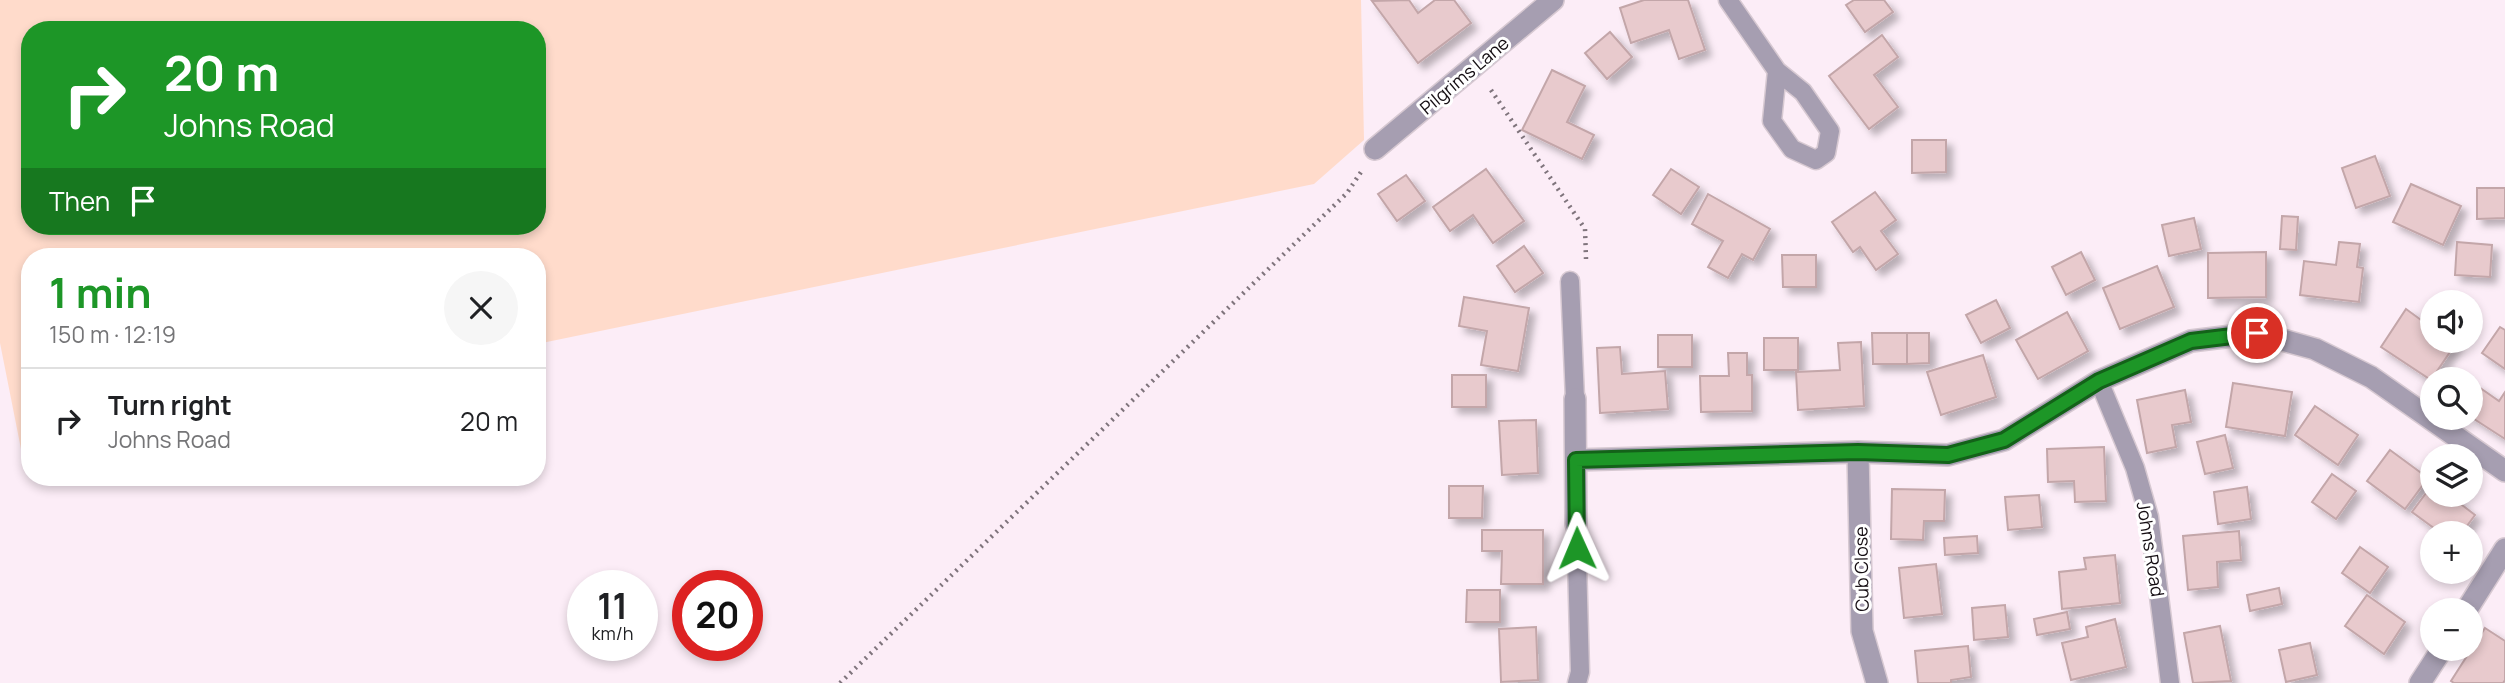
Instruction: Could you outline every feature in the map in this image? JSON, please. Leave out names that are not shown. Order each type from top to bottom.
[{"type":"street","name":"Pilgrims Lane","points":[[1375,149],[1553,0]]},
{"type":"street","points":[[1576,460],[1858,452],[1948,455],[2004,440],[2099,381],[2191,341],[2257,333],[2315,349],[2371,377],[2505,471]]},
{"type":"street","points":[[1576,399],[1576,524]]},
{"type":"street","name":"Cub Close","points":[[1858,452],[1862,631],[1877,683]]},
{"type":"street","points":[[2474,598],[2505,549]]},
{"type":"street","points":[[2420,683],[2434,661]]},
{"type":"lane","points":[[1728,0],[1777,71],[1803,92],[1830,131],[1826,153],[1816,160],[1792,149],[1772,121],[1777,71]]},
{"type":"lane","points":[[1570,281],[1576,399]]},
{"type":"lane","name":"Johns Road","points":[[2099,381],[2135,468],[2149,517],[2169,683]]},
{"type":"lane","points":[[1576,524],[1580,672],[1577,683]]},
{"type":"path","points":[[1475,66],[1585,229],[1586,270]]},
{"type":"path","points":[[840,683],[1348,193],[1375,149]]},
{"type":"shaded area","points":[[0,0],[1361,0],[1364,140],[1314,184],[546,342],[546,248],[21,248],[21,449],[0,343]]},
{"type":"building","points":[[1409,0],[1418,13],[1435,0],[1454,0],[1471,23],[1418,63],[1372,1]]},
{"type":"building","points":[[1644,0],[1688,0],[1705,50],[1679,59],[1669,30],[1631,43],[1620,8]]},
{"type":"building","points":[[1854,0],[1884,0],[1893,12],[1865,32],[1846,5]]},
{"type":"building","points":[[1610,32],[1632,57],[1607,79],[1585,53]]},
{"type":"building","points":[[1882,35],[1898,57],[1874,75],[1898,107],[1869,129],[1829,76]]},
{"type":"building","points":[[1552,70],[1585,86],[1567,122],[1594,135],[1582,159],[1522,130]]},
{"type":"building","points":[[1912,140],[1946,140],[1946,172],[1912,173]]},
{"type":"building","points":[[2375,156],[2390,196],[2356,208],[2342,168]]},
{"type":"building","points":[[1486,169],[1524,221],[1493,243],[1473,215],[1450,231],[1433,207]]},
{"type":"building","points":[[1671,169],[1699,187],[1681,214],[1653,195]]},
{"type":"building","points":[[1406,175],[1425,201],[1397,221],[1378,194]]},
{"type":"building","points":[[2411,184],[2461,206],[2443,245],[2393,222]]},
{"type":"building","points":[[2477,188],[2505,188],[2505,218],[2477,219]]},
{"type":"building","points":[[1875,192],[1896,220],[1881,231],[1898,254],[1876,270],[1860,247],[1853,252],[1832,222]]},
{"type":"building","points":[[1708,194],[1770,229],[1753,260],[1742,254],[1728,278],[1708,267],[1723,241],[1692,224]]},
{"type":"building","points":[[2282,216],[2298,217],[2296,250],[2280,249]]},
{"type":"building","points":[[2194,218],[2201,249],[2169,256],[2162,225]]},
{"type":"building","points":[[2339,242],[2360,244],[2357,267],[2363,268],[2359,302],[2300,295],[2304,261],[2336,265]]},
{"type":"building","points":[[2457,242],[2492,245],[2490,277],[2455,275]]},
{"type":"building","points":[[1524,246],[1543,273],[1515,292],[1497,266]]},
{"type":"building","points":[[2081,252],[2095,280],[2066,295],[2052,267]]},
{"type":"building","points":[[2266,252],[2266,297],[2208,298],[2208,253]]},
{"type":"building","points":[[1782,255],[1816,255],[1816,287],[1783,287]]},
{"type":"building","points":[[2157,266],[2174,307],[2120,329],[2103,288]]},
{"type":"building","points":[[1464,297],[1529,308],[1518,371],[1481,365],[1487,331],[1459,326]]},
{"type":"building","points":[[1996,300],[2010,328],[1981,343],[1966,315]]},
{"type":"building","points":[[2406,309],[2420,319],[2420,353],[2449,353],[2440,367],[2420,367],[2420,373],[2381,347]]},
{"type":"building","points":[[2067,312],[2088,351],[2038,379],[2016,340]]},
{"type":"building","points":[[2500,327],[2505,330],[2505,369],[2483,352]]},
{"type":"building","points":[[1872,333],[1907,333],[1907,364],[1873,364]]},
{"type":"building","points":[[1907,333],[1929,333],[1929,363],[1907,364]]},
{"type":"building","points":[[1658,335],[1692,335],[1692,367],[1658,367]]},
{"type":"building","points":[[1764,338],[1798,338],[1798,370],[1764,370]]},
{"type":"building","points":[[1861,342],[1864,406],[1798,410],[1796,372],[1840,370],[1838,343]]},
{"type":"building","points":[[1620,347],[1622,374],[1665,371],[1668,409],[1600,413],[1597,348]]},
{"type":"building","points":[[1728,353],[1747,353],[1747,375],[1752,375],[1752,411],[1701,412],[1700,376],[1729,376]]},
{"type":"building","points":[[1983,355],[1996,397],[1941,415],[1927,372]]},
{"type":"building","points":[[1452,375],[1486,375],[1486,407],[1452,407]]},
{"type":"building","points":[[2233,383],[2292,392],[2285,436],[2226,427]]},
{"type":"building","points":[[2185,390],[2191,422],[2172,425],[2176,447],[2147,453],[2137,400]]},
{"type":"building","points":[[2483,390],[2499,401],[2505,392],[2505,439],[2483,425]]},
{"type":"building","points":[[2315,406],[2358,435],[2338,465],[2295,435]]},
{"type":"building","points":[[1536,420],[1538,473],[1502,475],[1499,421]]},
{"type":"building","points":[[2225,435],[2233,468],[2205,474],[2197,442]]},
{"type":"building","points":[[2104,447],[2106,501],[2075,502],[2074,481],[2048,482],[2047,449]]},
{"type":"building","points":[[2390,450],[2420,472],[2420,489],[2405,509],[2367,481]]},
{"type":"building","points":[[2332,474],[2356,491],[2336,519],[2312,502]]},
{"type":"building","points":[[1449,486],[1483,486],[1482,518],[1449,518]]},
{"type":"building","points":[[2247,487],[2251,519],[2218,524],[2214,492]]},
{"type":"building","points":[[1892,489],[1945,490],[1944,521],[1924,521],[1923,540],[1891,539]]},
{"type":"building","points":[[2039,495],[2042,527],[2008,530],[2005,497]]},
{"type":"building","points":[[2420,501],[2420,507],[2465,507],[2475,515],[2471,521],[2424,521],[2412,512]]},
{"type":"building","points":[[1482,530],[1543,530],[1543,584],[1501,584],[1502,551],[1482,551]]},
{"type":"building","points":[[2239,531],[2241,560],[2217,562],[2218,587],[2188,590],[2183,536]]},
{"type":"building","points":[[1977,536],[1978,553],[1945,555],[1944,538]]},
{"type":"building","points":[[2360,547],[2388,567],[2370,593],[2342,573]]},
{"type":"building","points":[[2115,555],[2120,603],[2062,609],[2059,572],[2086,569],[2084,558]]},
{"type":"building","points":[[1936,564],[1942,614],[1904,618],[1899,568]]},
{"type":"building","points":[[2279,588],[2282,604],[2250,611],[2247,595]]},
{"type":"building","points":[[1467,590],[1500,590],[1500,622],[1466,622]]},
{"type":"building","points":[[2367,595],[2405,622],[2384,654],[2345,626]]},
{"type":"building","points":[[2005,605],[2008,637],[1974,640],[1972,608]]},
{"type":"building","points":[[2067,612],[2070,629],[2037,635],[2034,619]]},
{"type":"building","points":[[2115,619],[2126,667],[2071,680],[2062,643],[2088,637],[2086,627]]},
{"type":"building","points":[[2220,626],[2231,681],[2193,683],[2184,633]]},
{"type":"building","points":[[1536,627],[1538,680],[1501,682],[1499,629]]},
{"type":"building","points":[[2485,628],[2505,641],[2505,680],[2503,683],[2454,683],[2451,681],[2464,661],[2483,661]]},
{"type":"building","points":[[2310,643],[2317,675],[2286,682],[2279,650]]},
{"type":"building","points":[[1968,646],[1971,677],[1951,680],[1951,683],[1918,683],[1915,651]]},
{"type":"route","points":[[1577,548],[1576,460],[1858,452],[1948,455],[2004,440],[2099,381],[2191,341],[2257,333]]}]
